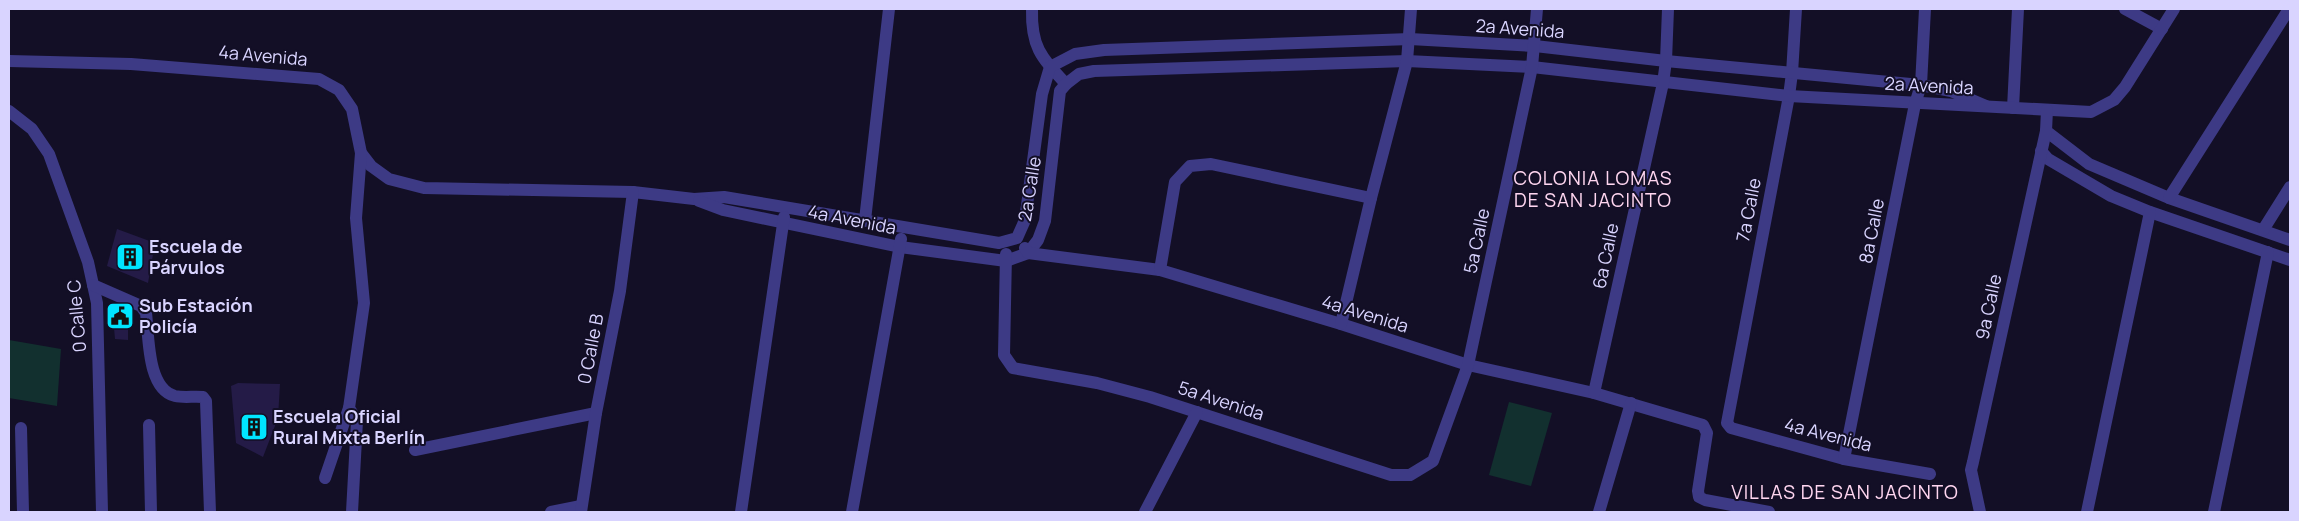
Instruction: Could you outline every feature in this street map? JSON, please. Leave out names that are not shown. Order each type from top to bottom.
[{"type":"street","points":[[865,220],[889,9]]},
{"type":"street","points":[[1032,9],[1031,28],[1037,49],[1066,84]]},
{"type":"street","points":[[1341,324],[1371,198],[1407,62],[1411,9]]},
{"type":"street","name":"5a Calle","points":[[1420,470],[1433,461],[1468,365],[1532,67],[1537,9]]},
{"type":"street","name":"6a Calle","points":[[1594,392],[1662,83],[1666,61],[1668,9]]},
{"type":"street","name":"7a Calle","points":[[1727,418],[1789,96],[1796,9]]},
{"type":"street","name":"8a Calle","points":[[1844,459],[1915,104],[1921,85],[1925,9]]},
{"type":"street","points":[[2013,108],[2018,9]]},
{"type":"street","points":[[2125,9],[2162,29],[2174,9]]},
{"type":"street","points":[[2169,198],[2289,9]]},
{"type":"street","name":"2a Avenida","points":[[1066,84],[1078,74],[1094,72],[1407,62],[1532,67],[1789,96],[2091,112],[2114,100],[2125,88],[2162,29]]},
{"type":"street","name":"2a Avenida","points":[[1050,67],[1075,54],[1104,50],[1410,40],[1535,46],[1666,61],[1921,85],[1951,91],[1986,106]]},
{"type":"street","name":"4a Avenida","points":[[9,61],[131,64],[319,79],[339,90],[352,109],[361,153],[371,166],[389,179],[424,188],[633,192],[694,199],[724,197],[1002,243]]},
{"type":"street","name":"2a Calle","points":[[1002,243],[1017,238],[1025,220],[1042,94],[1050,67]]},
{"type":"street","name":"2a Calle","points":[[1028,253],[1038,240],[1045,221],[1060,91],[1066,84]]},
{"type":"street","name":"9a Calle","points":[[1980,512],[1972,462],[2046,131],[2047,110]]},
{"type":"street","name":"0 Calle C","points":[[10,116],[32,129],[49,154],[88,262],[94,285],[97,303],[102,512]]},
{"type":"street","points":[[2046,131],[2089,164],[2169,198],[2290,240]]},
{"type":"street","points":[[2041,151],[2048,158],[2111,196],[2150,212],[2290,260]]},
{"type":"street","points":[[325,478],[349,408],[364,303],[356,218],[361,153]]},
{"type":"street","points":[[1160,270],[1176,182],[1190,166],[1211,164],[1371,198]]},
{"type":"street","points":[[2263,230],[2290,187]]},
{"type":"street","name":"0 Calle B","points":[[581,509],[596,413],[620,290],[633,192]]},
{"type":"street","name":"4a Avenida","points":[[694,199],[723,210],[900,248],[1006,261]]},
{"type":"street","points":[[741,512],[786,207]]},
{"type":"street","points":[[2087,512],[2150,212]]},
{"type":"street","points":[[852,512],[903,228]]},
{"type":"street","points":[[1002,243],[1006,261],[1028,253],[1017,238]]},
{"type":"street","points":[[2214,512],[2268,252]]},
{"type":"street","name":"4a Avenida","points":[[1028,253],[1160,270],[1341,324],[1468,365],[1594,392],[1703,425],[1706,428],[1698,491],[1699,498],[1769,512]]},
{"type":"street","name":"5a Avenida","points":[[1006,261],[1004,355],[1008,364],[1013,368],[1024,372],[1097,383],[1197,412],[1391,475],[1410,476],[1420,470]]},
{"type":"street","points":[[94,285],[141,306],[146,312],[152,365],[156,380],[163,390],[176,396],[203,397],[206,401],[210,512]]},
{"type":"street","points":[[1599,512],[1631,403]]},
{"type":"street","points":[[349,408],[357,421],[352,512]]},
{"type":"street","points":[[1146,512],[1197,412]]},
{"type":"street","points":[[414,450],[596,413]]},
{"type":"street","name":"4a Avenida","points":[[1727,418],[1731,428],[1844,459],[1930,474]]},
{"type":"street","points":[[149,424],[152,512]]},
{"type":"street","points":[[21,428],[23,512]]},
{"type":"street","points":[[550,512],[581,509]]},
{"type":"green space","points":[[9,340],[61,349],[57,406],[9,398]]},
{"type":"green space","points":[[1509,402],[1552,413],[1531,486],[1489,475]]},
{"type":"building","name":"Escuela de Párvulos","points":[[117,229],[155,243],[148,283],[107,266]]},
{"type":"building","name":"Sub Estación Policía","points":[[112,307],[128,309],[128,340],[115,339]]},
{"type":"building","name":"Escuela Oficial Rural Mixta Berlín","points":[[238,383],[280,384],[278,418],[263,457],[236,443],[231,386]]},
{"type":"place","name":"Escuela de Párvulos","points":[[130,257]]},
{"type":"place","name":"Sub Estación Policía","points":[[120,316]]},
{"type":"place","name":"Escuela Oficial Rural Mixta Berlín","points":[[254,427]]},
{"type":"district","name":"COLONIA LOMAS DE SAN JACINTO","points":[[1593,189]]},
{"type":"district","name":"VILLAS DE SAN JACINTO","points":[[1845,492]]}]
